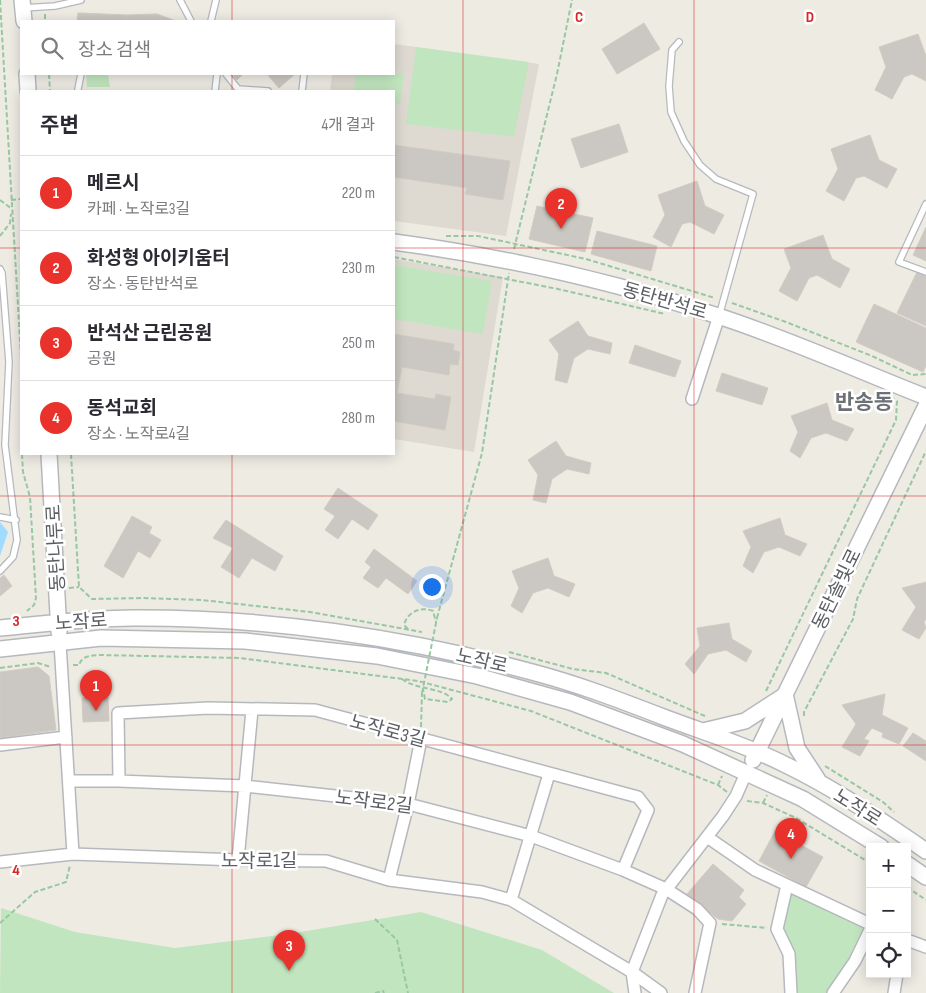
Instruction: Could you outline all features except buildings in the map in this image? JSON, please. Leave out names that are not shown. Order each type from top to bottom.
[{"type":"street","points":[[27,75],[28,90]]},
{"type":"street","name":"동탄반석로","points":[[395,242],[511,261],[594,280],[719,316],[926,397]]},
{"type":"street","points":[[692,399],[719,316]]},
{"type":"street","name":"동탄솔빛로","points":[[747,771],[926,406]]},
{"type":"street","name":"동탄나루로","points":[[49,455],[60,643]]},
{"type":"street","points":[[131,618],[122,630],[132,639]]},
{"type":"street","name":"노작로","points":[[0,628],[131,618],[267,624],[424,647],[523,669],[706,725],[820,784],[926,851]]},
{"type":"street","points":[[0,632],[5,639],[0,648]]},
{"type":"street","name":"노작로","points":[[0,648],[101,638],[244,641],[328,649],[477,676],[587,708],[693,748],[747,771],[807,801],[875,843]]},
{"type":"street","points":[[60,643],[73,854]]},
{"type":"street","points":[[693,748],[702,748],[708,743],[706,725],[745,721],[785,694],[797,748],[820,784],[806,788],[807,801]]},
{"type":"street","name":"노작로3길","points":[[119,781],[118,712],[208,708],[314,710],[638,797],[648,810],[623,870]]},
{"type":"street","points":[[238,860],[252,710]]},
{"type":"street","points":[[0,745],[66,737]]},
{"type":"street","points":[[389,880],[408,804],[420,739]]},
{"type":"street","points":[[636,993],[632,972],[662,894],[707,837],[736,796],[747,771]]},
{"type":"street","points":[[511,900],[549,774]]},
{"type":"street","name":"노작로2길","points":[[69,781],[246,786],[408,804],[531,836],[623,870],[666,889],[697,909],[710,923]]},
{"type":"street","points":[[707,837],[754,870],[866,922]]},
{"type":"street","name":"노작로1길","points":[[0,862],[73,854],[238,860],[326,860],[389,880],[482,892],[511,900],[632,972],[662,993]]},
{"type":"street","points":[[911,867],[926,877]]},
{"type":"street","points":[[788,885],[777,929],[789,954],[792,993]]},
{"type":"street","points":[[695,993],[710,923]]},
{"type":"street","points":[[833,993],[855,961],[869,933]]},
{"type":"street","points":[[911,941],[926,947]]},
{"type":"street","points":[[894,993],[896,978]]},
{"type":"lane","points":[[23,10],[81,0]]},
{"type":"lane","points":[[180,0],[190,20]]},
{"type":"lane","points":[[211,20],[216,0]]},
{"type":"lane","points":[[679,42],[672,50],[669,86],[671,112],[684,141],[700,166],[716,179],[753,194],[719,316]]},
{"type":"lane","points":[[78,89],[81,75]]},
{"type":"lane","points":[[215,90],[217,75]]},
{"type":"lane","points":[[227,75],[238,89],[253,90]]},
{"type":"lane","points":[[302,90],[304,75]]},
{"type":"lane","points":[[926,204],[899,262],[926,272]]},
{"type":"lane","points":[[0,270],[2,272],[9,362],[5,445],[16,520],[17,540],[13,557],[0,571]]},
{"type":"lane","points":[[0,517],[16,520]]},
{"type":"path","points":[[0,0],[20,341]]},
{"type":"path","points":[[420,739],[422,693],[436,622],[482,453],[511,261],[557,74],[572,0]]},
{"type":"path","points":[[45,15],[46,20]]},
{"type":"path","points":[[48,75],[50,90]]},
{"type":"path","points":[[11,200],[20,199]]},
{"type":"path","points":[[0,200],[12,209]]},
{"type":"path","points":[[0,236],[10,223],[12,209]]},
{"type":"path","points":[[395,257],[508,278],[665,314]]},
{"type":"path","points":[[15,261],[20,261]]},
{"type":"path","points":[[904,372],[919,376],[926,374]]},
{"type":"path","points":[[763,697],[896,420],[897,401],[892,398]]},
{"type":"path","points":[[804,718],[804,712],[853,618],[857,599],[926,451]]},
{"type":"path","points":[[22,455],[23,472],[30,497],[36,598],[34,605],[25,612]]},
{"type":"path","points":[[71,455],[79,587],[92,599],[202,600],[310,612],[409,629],[436,636]]},
{"type":"path","points":[[409,629],[404,625],[406,618],[416,610],[426,608],[433,611],[436,622]]},
{"type":"path","points":[[505,651],[573,669],[606,673],[706,725]]},
{"type":"path","points":[[79,665],[86,656],[100,655],[240,658],[418,681],[531,711],[718,786],[721,789]]},
{"type":"path","points":[[0,668],[44,663],[49,667]]},
{"type":"path","points":[[401,679],[410,685],[448,693],[452,699],[448,702],[425,699],[423,689]]},
{"type":"path","points":[[819,763],[883,802],[894,813]]},
{"type":"path","points":[[752,803],[765,804],[796,818],[866,861]]},
{"type":"path","points":[[0,923],[35,892],[66,882],[73,854]]},
{"type":"path","points":[[908,888],[926,900]]},
{"type":"path","points":[[376,919],[396,940],[408,993]]},
{"type":"path","points":[[710,923],[777,929]]},
{"type":"path","points":[[376,993],[383,991],[384,993]]},
{"type":"shaded area","points":[[395,44],[539,64],[506,236],[395,221],[395,90],[330,90],[332,75],[395,75]]},
{"type":"shaded area","points":[[395,259],[503,277],[474,452],[395,439]]},
{"type":"green space","points":[[416,47],[529,62],[514,137],[406,124]]},
{"type":"green space","points":[[404,74],[400,104],[395,103],[395,90],[354,90],[355,75]]},
{"type":"green space","points":[[86,75],[108,75],[110,87],[87,87]]},
{"type":"green space","points":[[395,265],[492,281],[483,334],[395,319]]},
{"type":"green space","points":[[789,889],[866,925],[866,934],[831,993],[793,993],[779,930]]},
{"type":"green space","points":[[1,908],[75,932],[175,948],[288,934],[421,912],[542,950],[614,993],[0,993]]},
{"type":"water","points":[[0,522],[8,532],[0,556]]},
{"type":"place","name":"화성형 아이키움터","points":[[561,229]]},
{"type":"place","name":"메르시","points":[[96,711]]},
{"type":"place","name":"동석교회","points":[[791,859]]},
{"type":"place","name":"반석산 근린공원","points":[[289,971]]},
{"type":"district","name":"반송동","points":[[864,402]]}]
